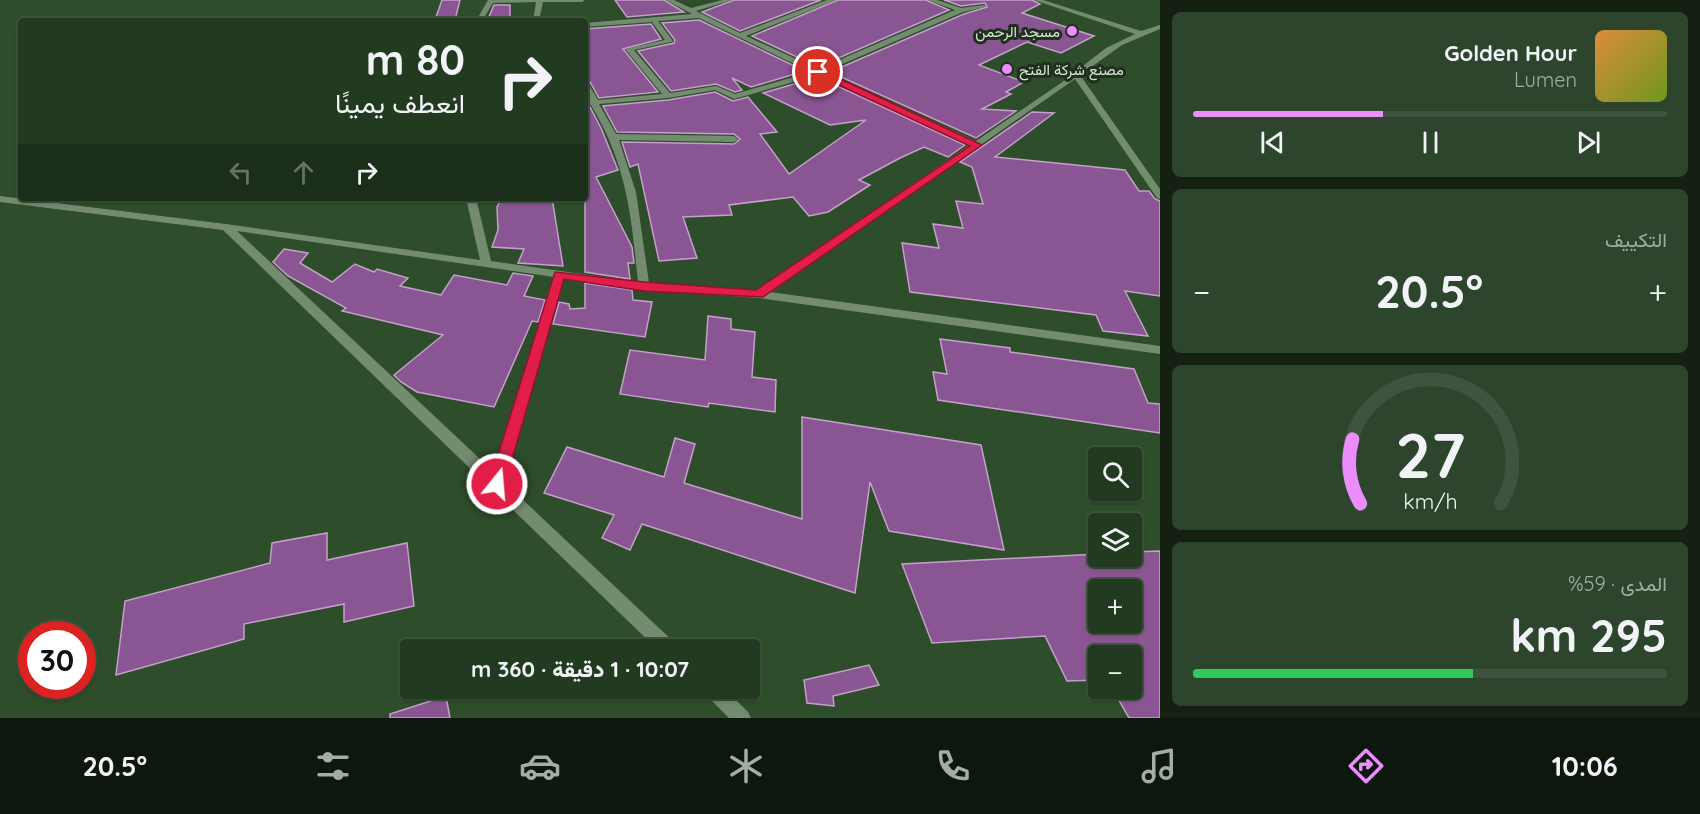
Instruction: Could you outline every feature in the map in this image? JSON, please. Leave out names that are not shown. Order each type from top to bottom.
[{"type":"street","points":[[481,18],[491,1],[582,0]]},
{"type":"street","points":[[669,0],[740,36],[977,145]]},
{"type":"street","points":[[689,11],[729,0]]},
{"type":"street","points":[[740,36],[832,0]]},
{"type":"street","points":[[931,0],[961,10]]},
{"type":"street","points":[[1038,0],[1139,33]]},
{"type":"street","points":[[536,18],[539,1]]},
{"type":"street","points":[[589,103],[668,96],[717,88],[734,98],[818,72],[961,10],[983,6]]},
{"type":"street","points":[[588,25],[698,16]]},
{"type":"street","points":[[654,20],[669,41],[629,49],[668,96]]},
{"type":"street","points":[[759,294],[977,145],[1076,75],[1105,50],[1139,33],[1160,27]]},
{"type":"street","points":[[1076,75],[1160,196]]},
{"type":"street","points":[[588,89],[594,98],[589,103]]},
{"type":"street","points":[[589,103],[614,137],[624,162],[644,286]]},
{"type":"street","points":[[614,137],[734,139]]},
{"type":"street","points":[[0,199],[226,227],[644,286],[759,294],[1160,350]]},
{"type":"street","points":[[472,201],[487,265]]},
{"type":"street","points":[[226,227],[659,639]]},
{"type":"street","points":[[497,484],[560,275]]},
{"type":"street","points":[[722,699],[742,718]]},
{"type":"building","points":[[442,0],[460,0],[456,18],[436,18]]},
{"type":"building","points":[[615,0],[664,0],[684,12],[627,17]]},
{"type":"building","points":[[734,0],[821,0],[740,31],[702,12]]},
{"type":"building","points":[[838,0],[926,0],[949,10],[818,67],[752,36]]},
{"type":"building","points":[[944,0],[1032,0],[1040,4],[1022,13],[1094,36],[1061,53],[1027,42],[979,65],[1024,82],[1006,92],[1011,94],[982,109],[1016,111],[976,138],[830,72],[964,14],[987,7],[985,3],[961,6]]},
{"type":"building","points":[[494,5],[510,5],[510,18],[488,18]]},
{"type":"building","points":[[699,20],[805,71],[751,87],[732,78],[742,90],[735,92],[716,84],[671,91],[638,51],[674,43],[675,40],[662,23]]},
{"type":"building","points":[[651,24],[661,39],[623,49],[658,92],[599,98],[588,82],[588,29]]},
{"type":"building","points":[[818,77],[965,145],[948,157],[924,147],[900,158],[859,180],[870,185],[828,212],[809,216],[793,197],[729,205],[732,215],[683,217],[697,258],[659,261],[638,164],[630,167],[622,142],[734,144],[740,139],[734,134],[617,132],[603,106],[668,100],[715,92],[733,101],[748,97],[777,132],[760,134],[789,174],[866,120],[830,125],[763,93]]},
{"type":"building","points":[[588,107],[590,107],[618,170],[596,177],[632,247],[634,263],[628,263],[630,279],[585,272],[585,201],[588,201]]},
{"type":"building","points":[[1032,112],[1054,113],[995,157],[1125,170],[1139,191],[1149,191],[1155,199],[1160,201],[1160,296],[1125,291],[1148,336],[1103,331],[1096,315],[910,292],[902,243],[939,248],[933,224],[963,228],[956,201],[983,204],[972,167],[960,162]]},
{"type":"building","points":[[500,201],[552,201],[563,266],[518,263],[524,249],[492,247],[498,230],[497,207]]},
{"type":"building","points":[[284,249],[308,253],[300,263],[332,282],[355,264],[374,272],[377,269],[408,278],[400,286],[441,295],[454,275],[507,285],[513,273],[533,276],[524,296],[545,300],[538,322],[532,321],[494,407],[417,392],[394,375],[443,335],[342,311],[346,308],[288,276],[273,262]]},
{"type":"building","points":[[585,283],[632,290],[633,300],[652,302],[645,337],[553,324],[559,302],[569,304],[570,309],[585,308]]},
{"type":"building","points":[[708,316],[731,319],[731,329],[755,332],[752,377],[776,380],[775,412],[709,403],[708,407],[620,394],[630,350],[705,360]]},
{"type":"building","points":[[940,339],[1010,348],[1010,352],[1134,369],[1148,403],[1160,404],[1160,433],[938,400],[933,372],[947,374]]},
{"type":"building","points":[[802,417],[981,445],[1004,550],[889,531],[870,482],[855,593],[642,524],[630,550],[602,538],[614,515],[544,493],[567,447],[664,477],[675,438],[695,444],[684,483],[802,519]]},
{"type":"building","points":[[327,533],[327,560],[407,543],[414,606],[344,622],[344,604],[244,624],[244,639],[116,675],[125,601],[270,563],[272,543]]},
{"type":"building","points":[[1160,551],[1160,718],[1129,718],[1118,699],[1142,699],[1142,645],[1088,645],[1088,680],[1067,681],[1045,636],[932,643],[902,564],[1088,555],[1088,567],[1142,567],[1142,552]]},
{"type":"building","points":[[869,665],[879,685],[833,696],[834,706],[807,703],[804,680]]},
{"type":"building","points":[[437,699],[447,699],[450,718],[390,718],[390,714]]},
{"type":"place","name":"مسجد الرحمن","points":[[1072,31]]},
{"type":"place","name":"مصنع شركة الفتح","points":[[1007,69]]},
{"type":"route","points":[[497,484],[560,275],[644,286],[759,294],[977,145],[818,72]]}]
